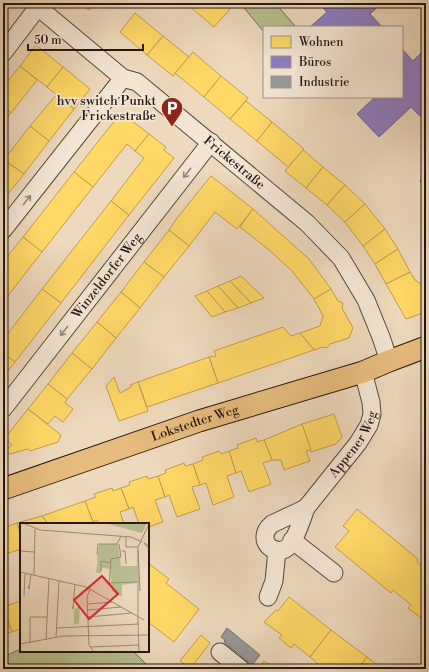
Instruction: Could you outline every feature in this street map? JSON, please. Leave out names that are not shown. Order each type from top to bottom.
[{"type":"main road","name":"Lokstedter Weg","points":[[3,490],[200,422],[363,372],[426,347]]},
{"type":"street","points":[[3,52],[36,5]]},
{"type":"street","name":"Frickestraße","points":[[36,5],[123,78],[137,82],[307,223],[341,258],[366,300],[389,361]]},
{"type":"street","points":[[3,230],[123,78]]},
{"type":"street","name":"Winzeldorfer Weg","points":[[3,409],[210,142]]},
{"type":"street","name":"Appener Weg","points":[[292,540],[306,508],[358,443],[370,425],[372,414],[371,402],[363,372]]},
{"type":"street","name":"Appener Weg","points":[[277,550],[269,547],[266,543],[265,532],[268,527],[306,508]]},
{"type":"street","points":[[268,597],[274,581],[277,550],[286,548],[292,540],[334,573]]},
{"type":"street","points":[[220,652],[241,669]]},
{"type":"green space","points":[[240,3],[275,3],[295,26],[263,26],[263,31]]},
{"type":"green space","points":[[20,649],[20,652],[134,652],[151,669],[3,669],[3,657]]},
{"type":"building: Wohnen","points":[[80,3],[95,3],[89,10]]},
{"type":"building: Wohnen","points":[[190,3],[223,3],[230,9],[214,27],[188,5]]},
{"type":"building: Wohnen","points":[[135,13],[163,36],[147,55],[120,32]]},
{"type":"building: Wohnen","points":[[163,36],[189,57],[173,76],[147,55]]},
{"type":"building: Wohnen","points":[[36,45],[63,67],[47,87],[20,66]]},
{"type":"building: Wohnen","points":[[193,52],[221,76],[204,97],[175,73]]},
{"type":"building: Wohnen","points":[[20,66],[37,80],[11,113],[3,107],[3,87]]},
{"type":"building: Wohnen","points":[[63,67],[90,89],[74,109],[47,87]]},
{"type":"building: Wohnen","points":[[221,76],[248,98],[230,119],[204,97]]},
{"type":"building: Wohnen","points":[[56,95],[74,109],[49,141],[30,126]]},
{"type":"building: Wohnen","points":[[246,101],[272,122],[257,141],[230,119]]},
{"type":"building: Wohnen","points":[[3,107],[11,113],[3,123]]},
{"type":"building: Wohnen","points":[[120,114],[149,134],[135,151],[127,144],[93,187],[74,172]]},
{"type":"building: Wohnen","points":[[272,122],[304,149],[288,167],[257,141]]},
{"type":"building: Wohnen","points":[[30,126],[49,141],[24,174],[4,160]]},
{"type":"building: Wohnen","points":[[149,134],[166,147],[164,150],[174,158],[129,215],[111,201],[144,158],[135,151]]},
{"type":"building: Wohnen","points":[[303,150],[323,167],[306,188],[285,171]]},
{"type":"building: Wohnen","points":[[4,160],[24,174],[3,200],[3,161]]},
{"type":"building: Wohnen","points":[[323,167],[345,185],[327,205],[306,188]]},
{"type":"building: Wohnen","points":[[74,172],[93,187],[42,252],[23,237]]},
{"type":"building: Wohnen","points":[[211,176],[253,209],[237,229],[215,212],[189,246],[169,230]]},
{"type":"building: Wohnen","points":[[345,185],[365,204],[345,222],[327,205]]},
{"type":"building: Wohnen","points":[[111,201],[129,215],[61,303],[42,289]]},
{"type":"building: Wohnen","points":[[365,204],[385,229],[363,246],[345,222]]},
{"type":"building: Wohnen","points":[[253,209],[309,259],[331,289],[314,299],[292,271],[268,249],[240,227]]},
{"type":"building: Wohnen","points":[[385,229],[398,249],[375,264],[363,246]]},
{"type":"building: Wohnen","points":[[169,230],[189,246],[164,277],[144,262]]},
{"type":"building: Wohnen","points":[[23,237],[42,252],[3,302],[3,262]]},
{"type":"building: Wohnen","points":[[398,249],[410,272],[386,284],[375,264]]},
{"type":"building: Wohnen","points":[[144,262],[164,277],[140,308],[121,292]]},
{"type":"building: Wohnen","points":[[410,272],[415,280],[421,284],[426,282],[426,312],[406,319],[386,284]]},
{"type":"building: Wohnen","points":[[241,276],[264,298],[251,303],[230,281]]},
{"type":"building: Wohnen","points":[[230,281],[251,303],[238,308],[218,286]]},
{"type":"building: Wohnen","points":[[218,286],[238,308],[225,312],[207,291]]},
{"type":"building: Wohnen","points":[[42,289],[61,303],[15,362],[3,353],[3,340]]},
{"type":"building: Wohnen","points":[[331,289],[338,301],[343,303],[342,308],[353,328],[349,338],[330,344],[327,348],[323,347],[314,350],[300,333],[320,326],[323,316],[314,299]]},
{"type":"building: Wohnen","points":[[207,291],[225,312],[212,317],[195,296]]},
{"type":"building: Wohnen","points":[[121,292],[140,308],[116,338],[97,322]]},
{"type":"building: Wohnen","points":[[97,322],[116,338],[92,369],[72,353]]},
{"type":"building: Wohnen","points":[[283,327],[291,336],[300,333],[314,350],[218,383],[209,357],[216,356],[214,351]]},
{"type":"building: Wohnen","points":[[3,353],[15,362],[3,377]]},
{"type":"building: Wohnen","points":[[72,353],[92,369],[67,399],[48,384]]},
{"type":"building: Wohnen","points":[[209,357],[218,383],[147,407],[138,382]]},
{"type":"building: Wohnen","points":[[114,377],[120,393],[131,387],[130,385],[138,382],[148,411],[119,421],[106,386]]},
{"type":"building: Wohnen","points":[[48,384],[67,399],[65,403],[73,409],[63,422],[55,416],[48,424],[28,409]]},
{"type":"building: Wohnen","points":[[28,409],[61,435],[58,442],[30,451],[28,449],[10,454],[5,451],[12,445],[5,438]]},
{"type":"building: Wohnen","points":[[334,414],[342,437],[336,444],[311,452],[302,424]]},
{"type":"building: Wohnen","points":[[302,424],[311,450],[306,451],[310,461],[284,470],[281,460],[272,460],[264,440]]},
{"type":"building: Wohnen","points":[[256,438],[257,442],[264,440],[272,460],[263,463],[271,484],[249,492],[241,471],[236,473],[229,451],[238,448],[237,445]]},
{"type":"building: Wohnen","points":[[219,451],[221,454],[229,451],[236,473],[227,476],[234,497],[213,505],[206,483],[200,485],[193,464],[203,460],[202,457]]},
{"type":"building: Wohnen","points":[[184,463],[185,466],[193,464],[200,485],[192,487],[200,509],[177,517],[169,495],[165,497],[158,476],[166,473],[165,470]]},
{"type":"building: Wohnen","points":[[147,476],[148,479],[158,476],[165,497],[155,500],[163,522],[149,527],[149,523],[139,523],[133,507],[129,509],[121,488],[130,485],[129,482]]},
{"type":"building: Wohnen","points":[[112,488],[113,491],[121,488],[129,509],[120,512],[124,523],[98,523],[97,520],[93,522],[85,501],[96,497],[94,494]]},
{"type":"building: Wohnen","points":[[85,501],[93,522],[47,523],[42,516]]},
{"type":"building: Wohnen","points":[[357,509],[418,559],[417,562],[426,569],[426,622],[408,608],[411,605],[393,590],[391,593],[335,547],[349,531],[343,526]]},
{"type":"building: Wohnen","points":[[42,516],[47,523],[20,523],[20,532],[17,523]]},
{"type":"building: Wohnen","points":[[17,523],[20,532],[20,549],[3,555],[3,528]]},
{"type":"building: Wohnen","points":[[149,564],[169,579],[166,583],[199,609],[174,642],[149,623]]},
{"type":"building: Wohnen","points":[[289,597],[331,630],[310,657],[294,644],[291,648],[279,638],[282,635],[264,622],[276,610],[278,611]]},
{"type":"building: Wohnen","points":[[20,601],[20,629],[12,632],[3,607]]},
{"type":"building: Wohnen","points":[[3,607],[12,632],[3,635]]},
{"type":"building: Wohnen","points":[[331,630],[367,657],[358,669],[324,669],[310,657]]},
{"type":"building: Wohnen","points":[[201,635],[210,643],[190,669],[180,661]]},
{"type":"building: Wohnen","points":[[367,657],[382,669],[358,669]]},
{"type":"building: Wohnen","points":[[264,661],[275,669],[258,669]]},
{"type":"building: Büros","points":[[318,3],[382,3],[370,14],[381,26],[311,26],[327,12]]},
{"type":"building: Büros","points":[[426,48],[426,122],[411,107],[379,137],[357,114],[374,98],[403,98],[403,50],[413,61]]},
{"type":"building: Büros","points":[[426,176],[426,188],[420,181]]},
{"type":"building: Industrie","points":[[227,628],[260,655],[252,665],[224,642],[225,640],[221,637]]},
{"type":"place","name":"hvv switch Punkt Frickestraße","points":[[172,128]]}]
